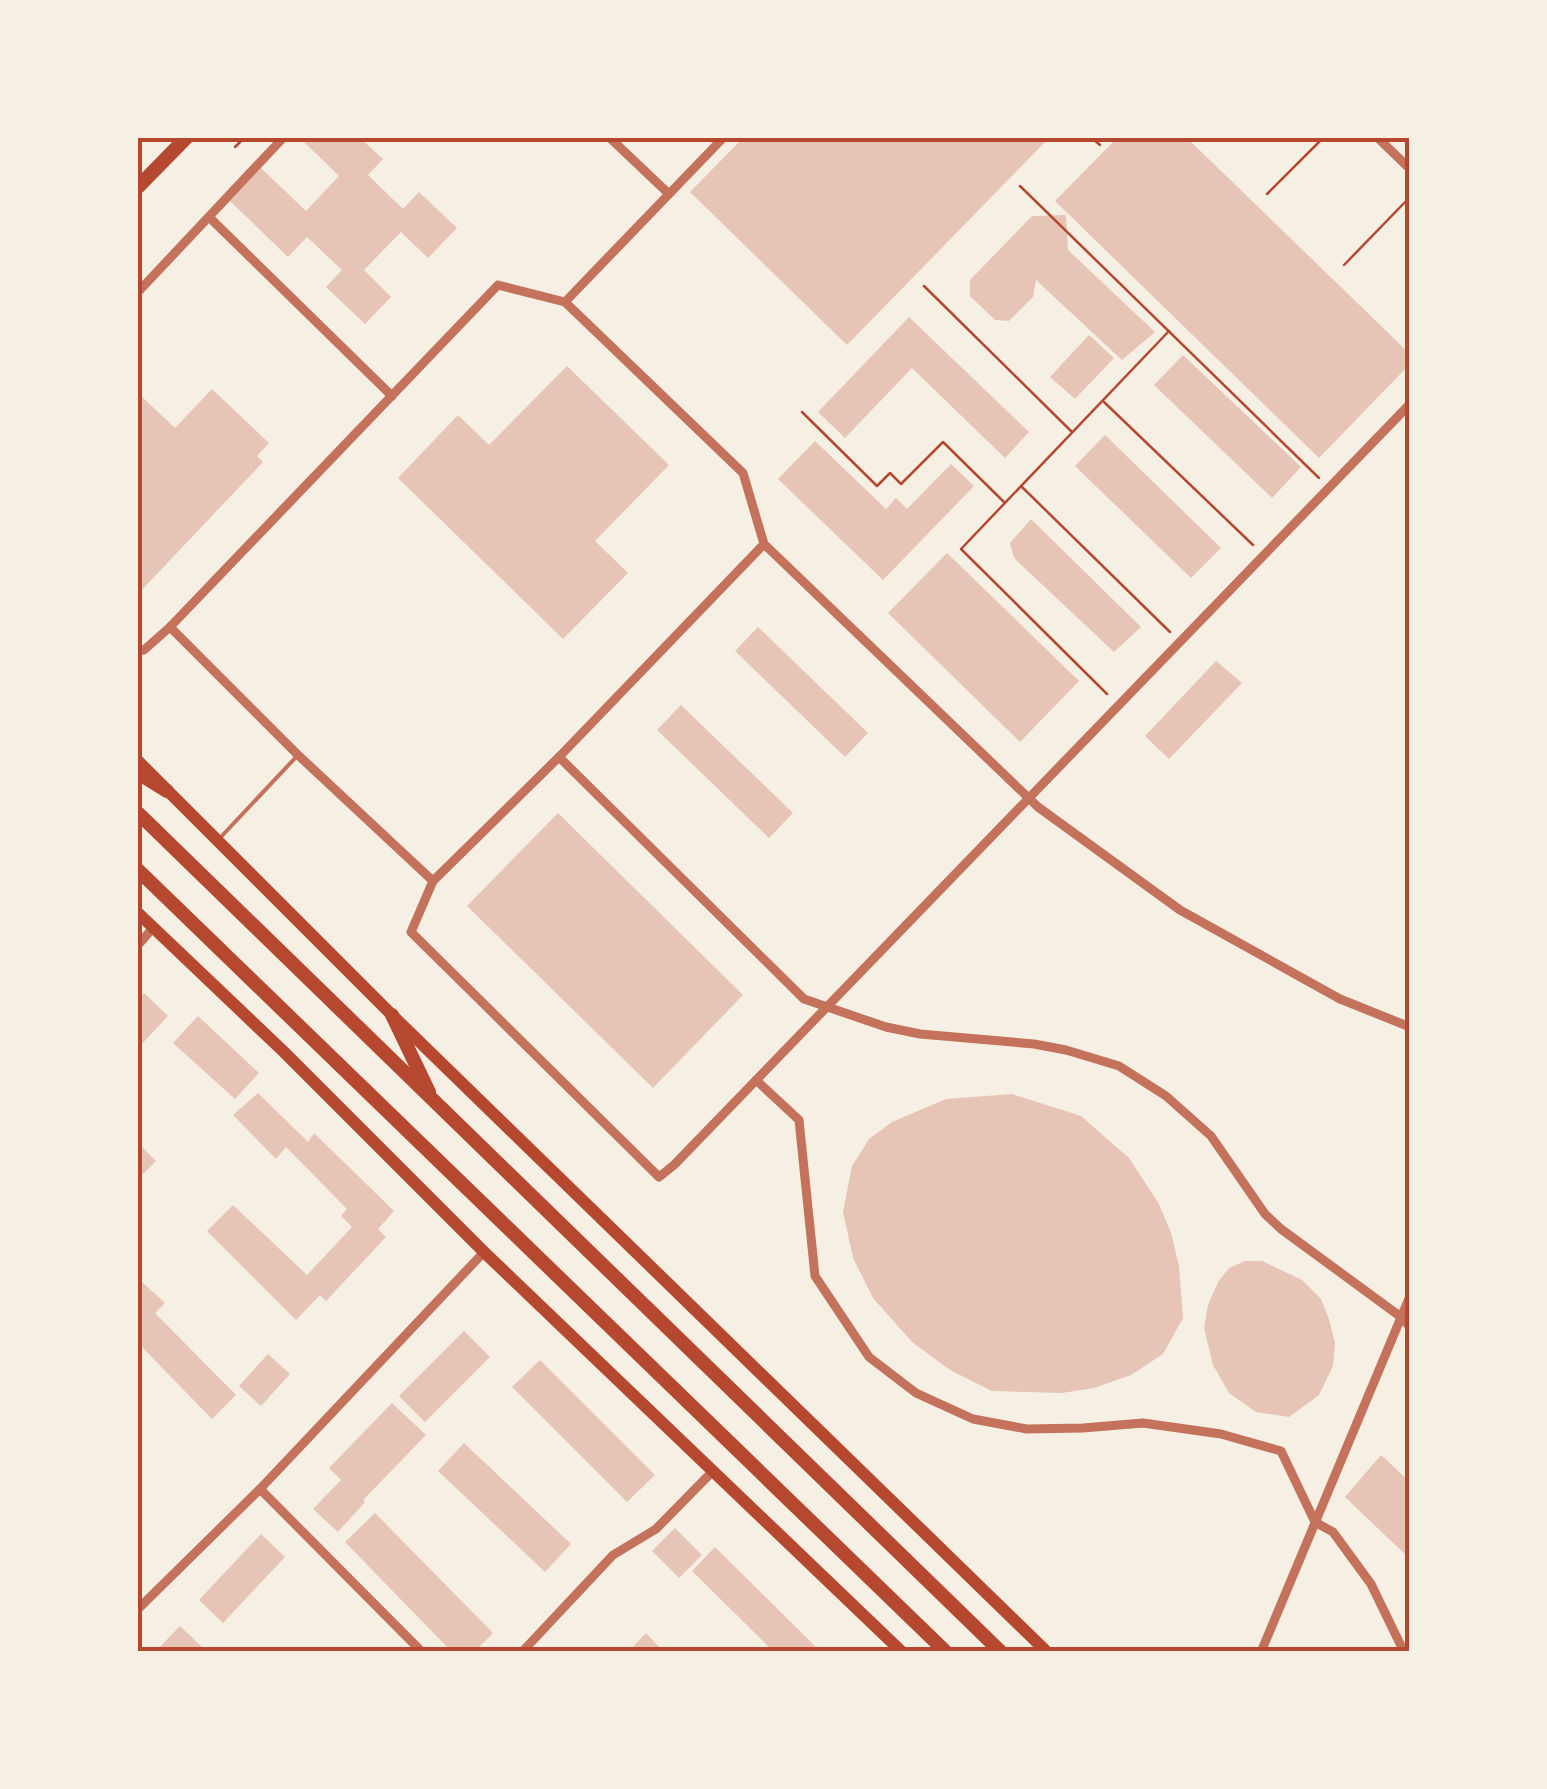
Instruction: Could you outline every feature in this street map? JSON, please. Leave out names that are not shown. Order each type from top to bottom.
[{"type":"main road","points":[[138,187],[186,138]]},
{"type":"main road","points":[[138,761],[392,1015],[1047,1652]]},
{"type":"main road","points":[[138,773],[167,791]]},
{"type":"main road","points":[[138,812],[1001,1652]]},
{"type":"main road","points":[[138,870],[946,1652]]},
{"type":"main road","points":[[138,913],[484,1252],[902,1652]]},
{"type":"main road","points":[[392,1015],[434,1101]]},
{"type":"street","points":[[138,292],[283,138]]},
{"type":"street","points":[[610,138],[669,194]]},
{"type":"street","points":[[565,302],[723,138]]},
{"type":"street","points":[[1378,138],[1410,169]]},
{"type":"street","points":[[208,217],[392,396]]},
{"type":"street","points":[[138,651],[170,627],[498,286],[565,302],[743,474],[764,544],[1038,807],[1180,910],[1340,999],[1410,1027]]},
{"type":"street","points":[[764,544],[434,881],[412,932],[660,1177],[1410,404]]},
{"type":"street","points":[[170,627],[298,755],[434,881]]},
{"type":"street","points":[[558,756],[804,998],[886,1027],[1066,1050],[1138,1076],[1211,1136],[1265,1214],[1281,1229],[1410,1327]]},
{"type":"street","points":[[138,945],[153,928]]},
{"type":"street","points":[[756,1080],[799,1120],[815,1276],[869,1356],[916,1393],[973,1419],[1027,1429],[1143,1423],[1221,1434],[1280,1451],[1315,1522],[1333,1532],[1370,1584],[1404,1652]]},
{"type":"street","points":[[138,1609],[260,1489],[484,1252]]},
{"type":"street","points":[[1261,1652],[1410,1296]]},
{"type":"street","points":[[522,1652],[613,1555],[656,1529],[712,1472]]},
{"type":"street","points":[[260,1489],[422,1652]]},
{"type":"lane","points":[[218,841],[298,755]]},
{"type":"path","points":[[235,147],[244,138]]},
{"type":"path","points":[[1092,138],[1100,146]]},
{"type":"path","points":[[1267,194],[1323,138]]},
{"type":"path","points":[[1020,186],[1329,487]]},
{"type":"path","points":[[1344,264],[1410,197]]},
{"type":"path","points":[[924,286],[1072,433]]},
{"type":"path","points":[[1118,704],[960,549],[1169,331]]},
{"type":"path","points":[[1103,400],[1263,555]]},
{"type":"path","points":[[802,412],[877,486],[890,473],[901,484],[944,442],[1005,503]]},
{"type":"path","points":[[1021,486],[1179,640]]},
{"type":"building","points":[[300,138],[360,138],[383,159],[368,175],[403,209],[419,192],[457,228],[428,258],[401,232],[364,270],[391,297],[365,324],[326,287],[342,270],[307,237],[288,257],[230,201],[261,168],[306,211],[339,176]]},
{"type":"building","points":[[743,138],[1049,138],[847,345],[690,192]]},
{"type":"building","points":[[1117,138],[1187,138],[1410,354],[1410,364],[1319,458],[1055,201]]},
{"type":"building","points":[[1066,215],[1068,250],[1155,332],[1122,360],[1036,280],[1033,297],[1009,321],[995,320],[970,296],[970,280],[1032,216]]},
{"type":"building","points":[[909,317],[1029,432],[1005,458],[912,368],[845,438],[818,412]]},
{"type":"building","points":[[1089,335],[1114,358],[1075,399],[1050,377]]},
{"type":"building","points":[[1183,355],[1301,467],[1272,498],[1154,385]]},
{"type":"building","points":[[567,366],[669,465],[595,541],[628,573],[563,639],[398,478],[458,415],[489,445]]},
{"type":"building","points":[[212,389],[269,443],[257,456],[263,462],[138,594],[138,393],[175,428]]},
{"type":"building","points":[[1105,435],[1221,548],[1191,578],[1075,466]]},
{"type":"building","points":[[815,441],[886,509],[896,498],[907,509],[951,464],[974,486],[883,580],[778,479]]},
{"type":"building","points":[[1031,519],[1141,627],[1114,652],[1014,558],[1010,543]]},
{"type":"building","points":[[947,553],[1079,681],[1020,742],[888,613]]},
{"type":"building","points":[[758,627],[868,733],[845,757],[735,651]]},
{"type":"building","points":[[1216,661],[1242,683],[1169,759],[1145,736]]},
{"type":"building","points":[[681,705],[793,813],[769,838],[657,730]]},
{"type":"building","points":[[558,813],[743,995],[653,1088],[467,906]]},
{"type":"building","points":[[144,993],[168,1016],[138,1048],[138,1000]]},
{"type":"building","points":[[198,1016],[259,1073],[235,1099],[173,1043]]},
{"type":"building","points":[[258,1093],[308,1142],[314,1133],[394,1211],[378,1229],[386,1237],[326,1301],[320,1295],[296,1320],[207,1231],[233,1205],[307,1275],[352,1227],[341,1216],[347,1209],[286,1147],[276,1159],[233,1115]]},
{"type":"building","points":[[1012,1094],[1081,1116],[1129,1158],[1159,1204],[1171,1233],[1179,1266],[1183,1318],[1163,1354],[1131,1375],[1094,1388],[1062,1393],[992,1391],[950,1370],[912,1342],[873,1298],[853,1258],[843,1212],[852,1166],[869,1139],[892,1122],[946,1099]]},
{"type":"building","points":[[138,1143],[156,1161],[138,1179]]},
{"type":"building","points":[[1245,1261],[1262,1261],[1302,1280],[1321,1299],[1329,1319],[1335,1343],[1333,1366],[1319,1395],[1289,1417],[1256,1412],[1229,1393],[1213,1365],[1204,1328],[1208,1305],[1229,1268]]},
{"type":"building","points":[[142,1282],[165,1303],[155,1313],[236,1395],[212,1419],[138,1343],[138,1287]]},
{"type":"building","points":[[464,1331],[490,1357],[425,1422],[399,1396]]},
{"type":"building","points":[[268,1354],[290,1374],[261,1406],[239,1386]]},
{"type":"building","points":[[540,1360],[655,1475],[627,1502],[512,1387]]},
{"type":"building","points":[[392,1403],[426,1435],[338,1532],[313,1509],[341,1480],[329,1468]]},
{"type":"building","points":[[464,1443],[571,1544],[545,1572],[438,1471]]},
{"type":"building","points":[[1381,1455],[1410,1482],[1410,1559],[1345,1497]]},
{"type":"building","points":[[375,1513],[493,1633],[474,1652],[452,1652],[345,1542]]},
{"type":"building","points":[[675,1528],[702,1555],[679,1578],[652,1551]]},
{"type":"building","points":[[261,1534],[285,1557],[223,1623],[199,1600]]},
{"type":"building","points":[[715,1547],[821,1652],[774,1652],[692,1571]]},
{"type":"building","points":[[180,1626],[203,1648],[199,1652],[155,1652]]},
{"type":"building","points":[[646,1633],[664,1652],[628,1652]]}]
